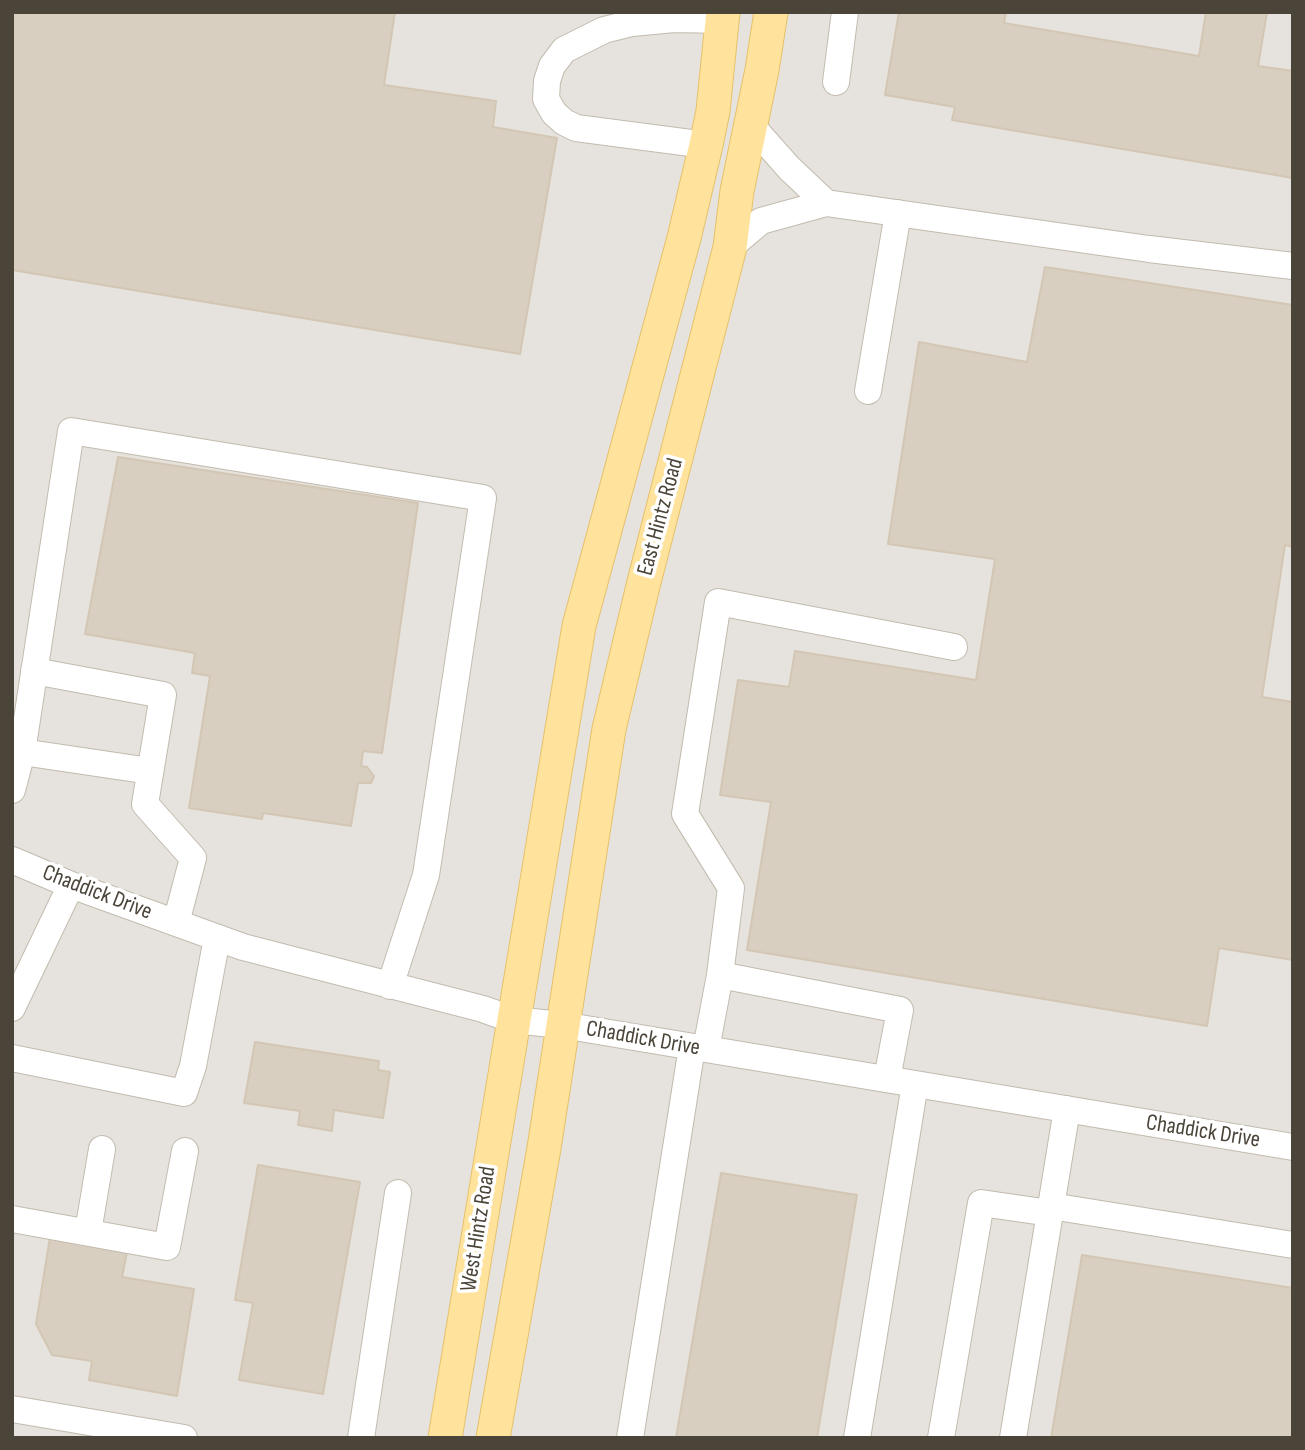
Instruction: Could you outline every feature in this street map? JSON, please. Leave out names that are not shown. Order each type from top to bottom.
[{"type":"main road","name":"East Hintz Road","points":[[562,1024],[609,729],[730,247],[737,191],[771,12]]},
{"type":"main road","points":[[513,1020],[579,626],[684,238],[706,145],[713,111],[722,16]]},
{"type":"main road","name":"West Hintz Road","points":[[444,1438],[513,1020]]},
{"type":"main road","name":"West Hintz Road","points":[[493,1438],[544,1148],[562,1024]]},
{"type":"street","points":[[836,82],[845,12]]},
{"type":"street","points":[[706,145],[576,128],[554,113],[546,99],[547,80],[552,66],[565,50],[604,30],[632,23],[722,16]]},
{"type":"street","points":[[750,124],[789,168],[826,203]]},
{"type":"street","points":[[730,247],[761,222],[826,203],[1149,249],[1293,266]]},
{"type":"street","points":[[868,391],[898,213]]},
{"type":"street","points":[[12,790],[22,752],[71,431],[483,498],[426,875],[390,986]]},
{"type":"street","points":[[630,1438],[699,1048],[720,975],[731,888],[685,814],[718,602],[954,647]]},
{"type":"street","points":[[34,671],[163,695],[145,804],[193,859],[176,923]]},
{"type":"street","points":[[22,752],[150,771]]},
{"type":"street","name":"Chaddick Drive","points":[[12,860],[71,885],[243,947],[483,1009],[513,1020],[562,1024],[1293,1147]]},
{"type":"street","points":[[12,1008],[71,885]]},
{"type":"street","points":[[12,1058],[184,1093],[193,1066],[217,938]]},
{"type":"street","points":[[720,975],[900,1010],[887,1079]]},
{"type":"street","points":[[857,1438],[915,1084]]},
{"type":"street","points":[[1013,1438],[1067,1109]]},
{"type":"street","points":[[88,1232],[102,1149]]},
{"type":"street","points":[[12,1219],[167,1247],[185,1152]]},
{"type":"street","points":[[361,1438],[398,1193]]},
{"type":"street","points":[[941,1438],[981,1203],[1050,1210],[1293,1245]]},
{"type":"street","points":[[12,1409],[184,1438]]},
{"type":"shaded area","points":[[12,12],[1293,12],[1293,1438],[12,1438]]},
{"type":"building","points":[[12,12],[395,12],[384,85],[496,101],[493,127],[557,138],[520,354],[12,270]]},
{"type":"building","points":[[899,12],[1006,12],[1004,23],[1199,56],[1206,12],[1267,12],[1258,66],[1293,71],[1293,178],[952,120],[955,107],[885,95]]},
{"type":"building","points":[[1045,267],[1293,305],[1293,547],[1285,545],[1262,697],[1293,702],[1293,960],[1219,948],[1207,1026],[747,950],[771,802],[720,795],[738,680],[789,687],[795,651],[976,680],[995,559],[888,544],[919,342],[1027,362]]},
{"type":"building","points":[[118,457],[418,503],[382,753],[363,751],[361,766],[367,767],[374,776],[371,783],[358,783],[351,826],[263,813],[262,819],[189,808],[210,676],[192,673],[195,653],[85,634]]},
{"type":"building","points":[[255,1042],[379,1061],[378,1070],[390,1072],[383,1118],[334,1110],[332,1131],[298,1125],[300,1111],[244,1103]]},
{"type":"building","points":[[258,1165],[360,1182],[323,1394],[239,1380],[253,1303],[235,1300]]},
{"type":"building","points":[[721,1173],[857,1195],[817,1438],[676,1438]]},
{"type":"building","points":[[51,1231],[128,1247],[122,1277],[194,1289],[177,1396],[89,1380],[92,1361],[52,1355],[36,1324]]},
{"type":"building","points":[[1082,1255],[1293,1288],[1293,1438],[1051,1438]]}]
